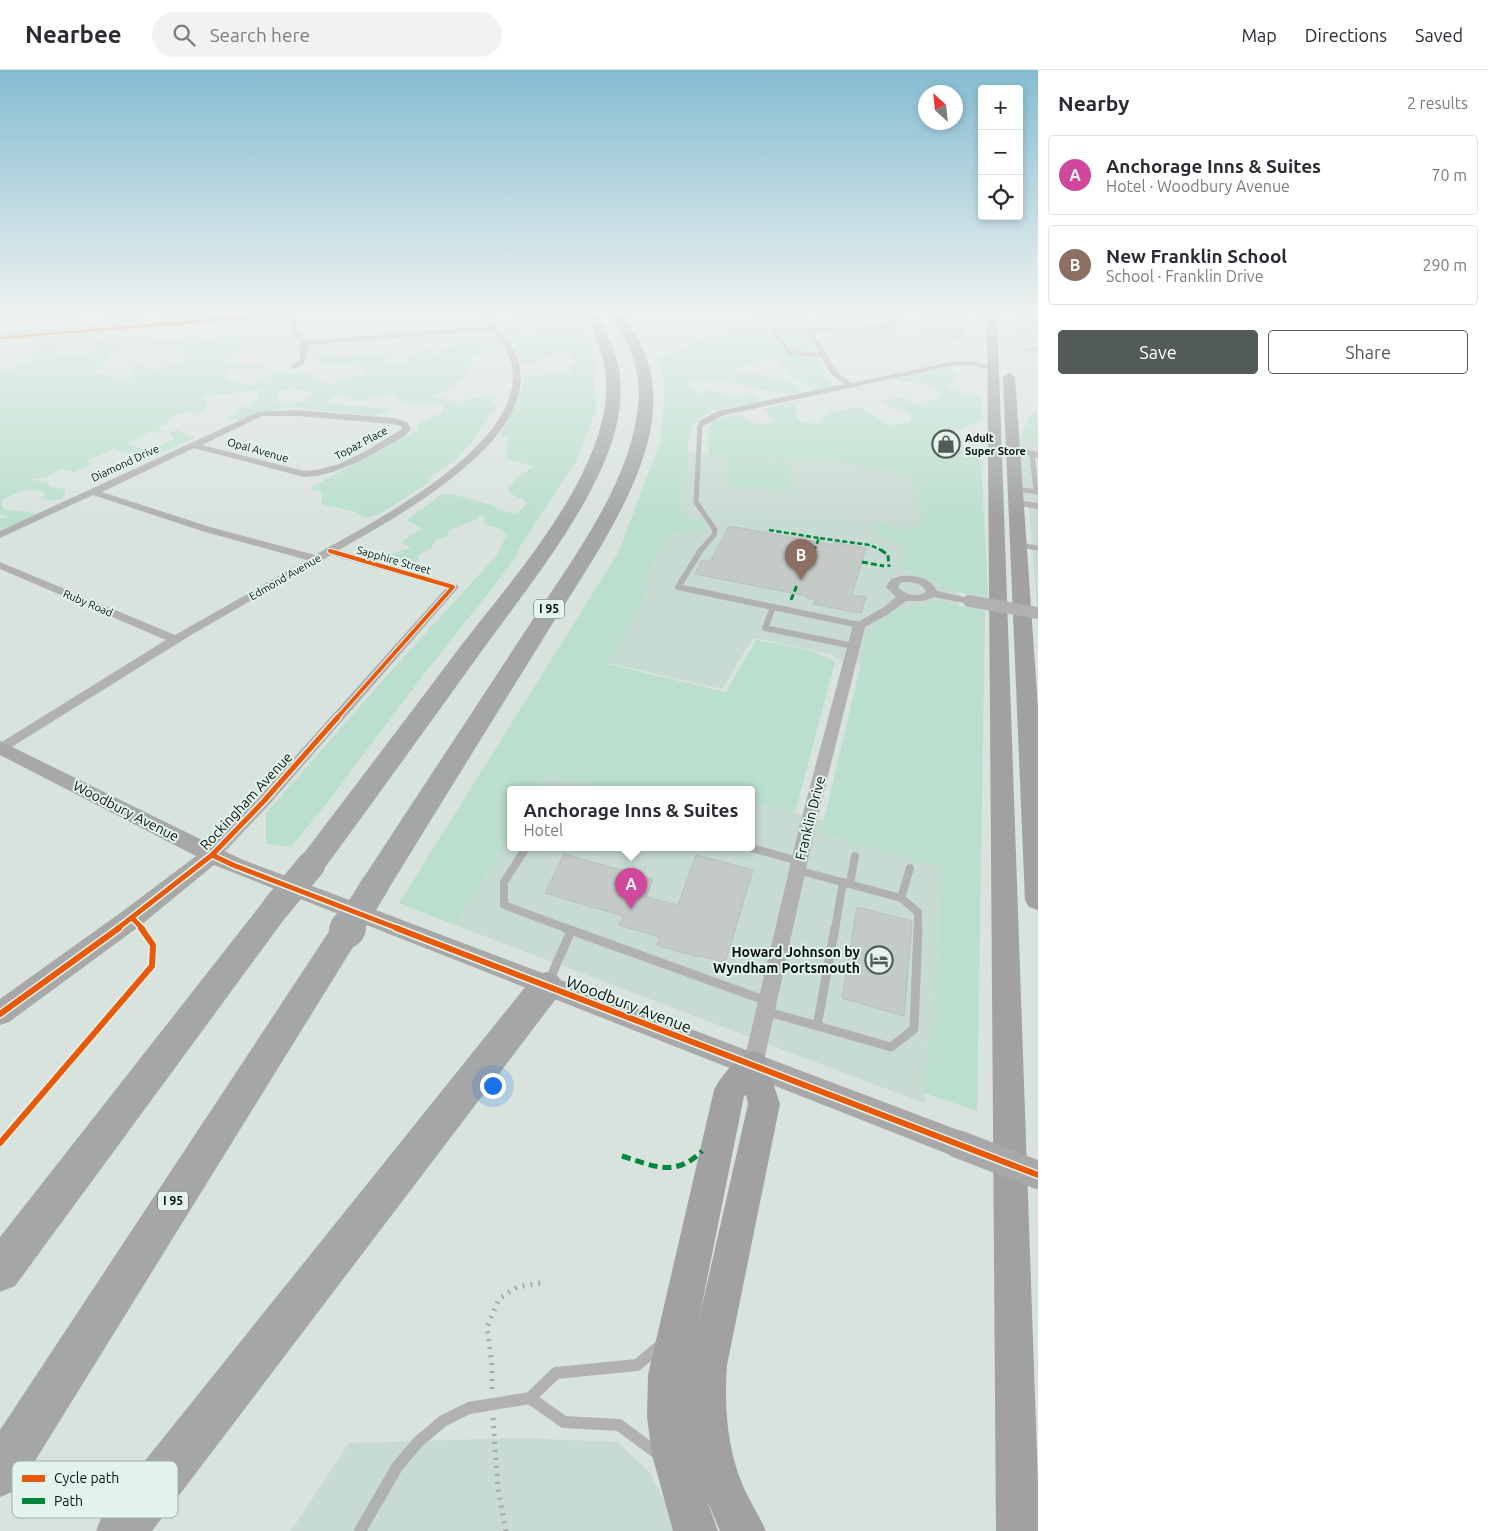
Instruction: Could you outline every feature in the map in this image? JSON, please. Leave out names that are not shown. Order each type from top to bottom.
[{"type":"highway","points":[[0,1271],[277,906],[311,865],[535,563],[565,519],[600,454],[611,422],[614,382]]},
{"type":"highway","name":"I 95","points":[[0,1473],[598,534],[616,500],[641,439],[646,413],[645,382]]},
{"type":"highway","points":[[176,1461],[546,986]]},
{"type":"highway","points":[[121,1531],[131,1518]]},
{"type":"main road","points":[[993,382],[1018,1531]]},
{"type":"main road","points":[[1002,382],[1013,448],[1038,900]]},
{"type":"main road","points":[[696,1531],[692,1524],[676,1466],[667,1417],[668,1375],[730,1090],[753,1065]]},
{"type":"main road","points":[[744,1531],[718,1475],[709,1436],[705,1398],[708,1365],[764,1104],[753,1065]]},
{"type":"main road","points":[[1005,1531],[1016,1466]]},
{"type":"street","name":"Edmond Avenue","points":[[1,748],[176,640],[412,503],[470,458],[498,428],[511,403],[516,382]]},
{"type":"street","points":[[845,382],[850,386]]},
{"type":"street","points":[[702,423],[721,413],[868,382]]},
{"type":"street","name":"Diamond Drive","points":[[0,535],[261,414],[296,413],[394,421],[404,424]]},
{"type":"street","name":"Topaz Place","points":[[318,474],[331,471],[402,434],[407,429],[404,424]]},
{"type":"street","name":"Opal Avenue","points":[[192,445],[304,474],[318,474]]},
{"type":"street","points":[[93,492],[206,529],[317,559]]},
{"type":"street","points":[[1016,496],[1038,506]]},
{"type":"street","name":"Sapphire Street","points":[[330,551],[453,587]]},
{"type":"street","name":"Ruby Road","points":[[0,565],[176,640]]},
{"type":"street","points":[[932,593],[928,597],[919,599],[904,596],[894,591],[892,587],[895,581],[918,580],[928,585],[932,593],[969,602],[1038,613]]},
{"type":"street","name":"Rockingham Avenue","points":[[0,1014],[132,918],[212,855],[263,802],[453,587]]},
{"type":"street","points":[[859,625],[894,606],[904,596]]},
{"type":"street","name":"Franklin Drive","points":[[753,1065],[798,865],[859,625]]},
{"type":"street","name":"Woodbury Avenue","points":[[1,748],[212,855],[1038,1175]]},
{"type":"lane","points":[[702,423],[700,426],[696,502],[715,530],[714,535],[698,553],[678,588],[859,625]]},
{"type":"lane","points":[[1013,448],[1035,454],[1037,492],[1016,496]]},
{"type":"lane","points":[[1018,545],[1038,548]]},
{"type":"lane","points":[[773,607],[765,628],[853,646]]},
{"type":"lane","points":[[524,851],[504,882],[504,906],[817,1026],[891,1047],[914,1030],[918,912],[901,898],[846,883],[755,849]]},
{"type":"lane","points":[[817,1026],[846,883],[855,856]]},
{"type":"lane","points":[[901,898],[910,868]]},
{"type":"lane","points":[[546,986],[571,931]]},
{"type":"lane","points":[[360,1531],[397,1467],[418,1442],[443,1420],[469,1408],[530,1398],[556,1373],[637,1365],[676,1332]]},
{"type":"lane","points":[[530,1398],[564,1422],[619,1425],[676,1466]]},
{"type":"path","points":[[492,1366],[487,1327],[499,1300],[517,1287],[546,1282]]},
{"type":"path","points":[[493,1442],[502,1517],[506,1531]]},
{"type":"shaded area","points":[[1020,438],[1038,440],[1038,620],[1029,508],[1023,499]]},
{"type":"shaded area","points":[[673,452],[837,459],[971,482],[950,684],[841,661],[831,654],[753,638],[722,689],[599,661]]},
{"type":"shaded area","points":[[547,774],[600,786],[540,786]]},
{"type":"shaded area","points":[[755,802],[824,821],[821,833],[942,866],[934,1030],[928,1039],[924,1093],[926,1104],[455,925],[507,840],[507,851],[755,851]]},
{"type":"shaded area","points":[[522,1438],[618,1442],[650,1473],[681,1531],[291,1531],[349,1443]]},
{"type":"green space","points":[[0,382],[232,382],[253,385],[258,382],[325,382],[333,384],[337,382],[458,382],[432,396],[460,403],[472,398],[496,397],[490,402],[497,406],[475,438],[455,460],[427,478],[430,482],[380,514],[365,518],[356,512],[321,504],[323,492],[310,489],[418,430],[417,424],[442,413],[444,404],[432,403],[413,406],[410,403],[396,402],[399,398],[394,396],[383,396],[358,401],[341,395],[325,404],[393,409],[388,413],[380,413],[377,416],[286,407],[238,420],[226,419],[258,399],[257,394],[263,392],[262,389],[201,398],[206,400],[207,404],[201,414],[194,412],[182,413],[173,417],[158,429],[170,431],[151,432],[127,444],[147,451],[174,439],[169,432],[178,430],[195,438],[148,459],[115,448],[87,461],[90,463],[89,466],[74,472],[61,469],[45,478],[30,479],[48,483],[50,487],[65,489],[65,494],[62,499],[52,501],[41,498],[46,494],[40,491],[29,490],[17,493],[1,501],[4,509],[37,515],[0,530],[0,519],[8,517],[0,514]],"holes":[[[293,389],[314,393],[307,401],[287,404],[277,402],[278,391]]]},
{"type":"green space","points":[[524,382],[594,382],[597,408],[576,461],[519,548],[515,559],[428,669],[334,794],[291,847],[266,844],[266,813],[391,671],[497,555],[506,536],[503,530],[484,524],[485,516],[480,515],[477,519],[450,530],[446,537],[436,539],[430,550],[418,554],[418,561],[408,567],[380,562],[381,557],[411,548],[401,542],[422,528],[407,520],[442,494],[453,494],[516,514],[527,504],[508,491],[514,481],[533,466],[506,459],[508,438],[500,434],[518,401]]},
{"type":"green space","points":[[663,382],[690,382],[690,387],[700,394],[711,390],[732,397],[755,395],[761,402],[722,409],[703,416],[696,421],[689,439],[681,513],[683,519],[700,519],[707,529],[669,533],[640,587],[647,591],[607,664],[726,692],[756,640],[809,650],[828,657],[835,662],[795,813],[755,802],[755,786],[600,786],[547,774],[540,786],[507,786],[507,840],[455,925],[399,903],[618,553],[660,443],[664,401]]},
{"type":"green space","points":[[729,382],[789,382],[802,393],[779,393]]},
{"type":"green space","points":[[802,382],[831,382],[834,387],[814,389]]},
{"type":"green space","points":[[910,382],[953,382],[947,386],[966,394],[981,396],[981,421],[949,434],[934,435],[938,437],[929,442],[981,457],[988,597],[952,590],[902,568],[904,547],[874,532],[873,526],[884,523],[903,530],[923,526],[925,515],[914,493],[914,477],[840,461],[709,457],[708,430],[713,421],[739,414],[758,425],[774,421],[763,409],[799,401],[795,406],[799,422],[818,424],[827,413],[859,407],[889,425],[911,422],[911,415],[880,402],[902,397],[917,405],[939,398],[940,393],[936,389],[925,384]]},
{"type":"green space","points":[[1031,413],[1038,414],[1038,440],[1020,438]]},
{"type":"green space","points":[[728,459],[788,462],[791,491],[728,487]]},
{"type":"green space","points":[[940,602],[985,611],[977,1111],[924,1093],[928,1039],[934,1030],[942,867],[821,833],[865,646],[871,634],[878,624],[894,612],[904,608]]},
{"type":"building","points":[[729,526],[833,545],[834,542],[866,548],[852,595],[866,597],[861,613],[813,604],[815,600],[807,598],[808,596],[695,574],[702,560],[710,562]]},
{"type":"building","points":[[564,854],[653,879],[646,897],[678,905],[696,855],[753,870],[725,963],[657,945],[660,937],[619,925],[623,916],[545,893]]},
{"type":"building","name":"Howard Johnson by Wyndham Portsmouth","points":[[857,907],[912,921],[904,1016],[842,998]]},
{"type":"marked path","points":[[769,530],[819,538]]},
{"type":"marked path","points":[[814,552],[819,538],[870,545],[877,547],[888,555],[889,567]]},
{"type":"marked path","points":[[862,562],[884,566]]},
{"type":"marked path","points":[[791,600],[797,585]]},
{"type":"marked path","points":[[622,1156],[655,1166],[674,1168],[684,1166],[702,1151]]},
{"type":"cycle path","points":[[0,1014],[132,918],[212,855],[263,802],[453,587],[330,551]]},
{"type":"cycle path","points":[[212,855],[233,865],[1038,1175]]},
{"type":"cycle path","points":[[0,1143],[152,966],[154,951],[151,939],[132,918]]},
{"type":"place","name":"Adult Super Store","points":[[946,444]]},
{"type":"place","name":"New Franklin School","points":[[801,580]]},
{"type":"place","name":"Anchorage Inns & Suites","points":[[631,909]]},
{"type":"place","name":"Howard Johnson by Wyndham Portsmouth","points":[[879,960]]}]
